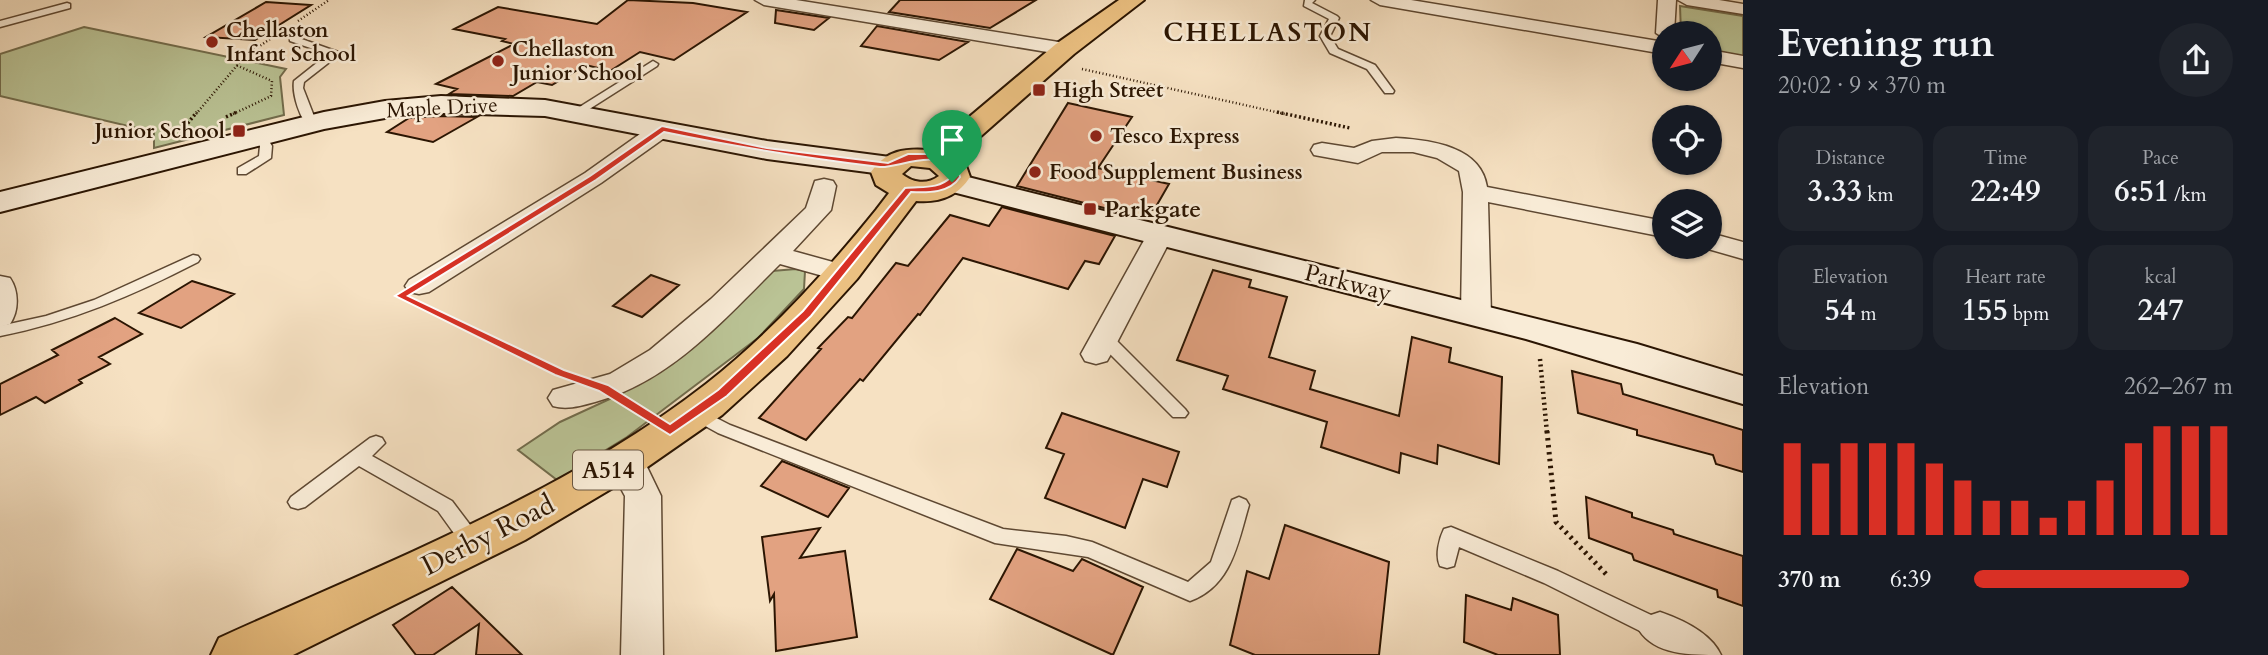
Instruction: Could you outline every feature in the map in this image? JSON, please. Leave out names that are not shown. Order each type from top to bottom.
[{"type":"main road","name":"Derby Road","points":[[239,655],[473,544],[557,500],[623,461],[695,413],[768,352],[807,313],[922,174],[1057,56],[1133,0]]},
{"type":"street","points":[[764,0],[1057,56]]},
{"type":"street","points":[[1380,0],[1652,46]]},
{"type":"street","points":[[1666,21],[1667,0]]},
{"type":"street","points":[[1687,0],[1743,9]]},
{"type":"street","points":[[1722,58],[1743,62]]},
{"type":"street","name":"Maple Drive","points":[[0,202],[156,160],[311,124],[386,109],[432,105],[510,105],[576,113],[767,150],[922,174]]},
{"type":"street","points":[[419,286],[593,178],[662,129]]},
{"type":"street","points":[[1322,150],[1358,156],[1372,147],[1398,144],[1454,157],[1472,173],[1475,192],[1476,315]]},
{"type":"street","name":"Parkway","points":[[922,174],[1537,330],[1743,390]]},
{"type":"street","points":[[564,398],[622,382],[692,331],[818,210],[824,186]]},
{"type":"street","points":[[1475,192],[1652,227]]},
{"type":"street","points":[[1100,346],[1160,235]]},
{"type":"street","points":[[1722,245],[1743,251]]},
{"type":"street","points":[[775,254],[841,273]]},
{"type":"street","points":[[0,284],[4,307],[0,318]]},
{"type":"street","points":[[623,461],[634,476],[643,496],[642,655]]},
{"type":"lane","points":[[1310,0],[1307,4],[1334,18],[1325,36],[1334,51],[1371,67],[1389,91]]},
{"type":"lane","points":[[0,24],[67,6]]},
{"type":"lane","points":[[293,39],[336,53],[299,81],[311,124]]},
{"type":"lane","points":[[576,113],[653,64]]},
{"type":"lane","points":[[242,171],[265,158],[265,146],[260,136]]},
{"type":"lane","points":[[0,331],[62,318],[117,298],[193,259]]},
{"type":"lane","points":[[1100,346],[1179,414]]},
{"type":"lane","points":[[695,413],[723,429],[1002,537],[1066,544],[1093,550],[1190,592],[1220,567],[1239,505]]},
{"type":"lane","points":[[298,502],[376,443]]},
{"type":"lane","points":[[358,457],[445,506],[473,544]]},
{"type":"lane","points":[[1447,560],[1451,535],[1551,577],[1682,647]]},
{"type":"path","points":[[298,21],[329,0]]},
{"type":"path","points":[[156,160],[236,65],[276,35]]},
{"type":"path","points":[[1057,56],[1374,134],[1398,144]]},
{"type":"path","points":[[221,120],[271,96],[272,81],[236,65]]},
{"type":"path","points":[[419,286],[400,296],[559,373],[603,388]]},
{"type":"path","points":[[1537,330],[1556,522],[1611,579]]},
{"type":"green space","points":[[1680,6],[1743,16],[1743,59],[1722,55],[1722,21],[1681,21]]},
{"type":"green space","points":[[84,27],[286,69],[280,77],[284,115],[154,148],[154,132],[0,96],[0,54]]},
{"type":"green space","points":[[772,271],[805,271],[804,289],[758,338],[627,437],[557,480],[518,450],[560,422],[623,393],[740,300]]},
{"type":"building","points":[[628,0],[693,3],[747,12],[674,60],[640,52],[610,71],[586,65],[552,85],[537,82],[513,96],[449,94],[457,89],[436,84],[514,44],[502,41],[505,39],[454,29],[498,7],[597,24]]},
{"type":"building","points":[[900,0],[1036,0],[990,28],[889,12]]},
{"type":"building","points":[[266,2],[311,5],[255,40],[206,37]]},
{"type":"building","points":[[776,10],[829,18],[814,30],[775,23]]},
{"type":"building","points":[[877,26],[968,42],[939,60],[861,46]]},
{"type":"building","points":[[1068,103],[1132,117],[1098,168],[1169,184],[1154,210],[1133,205],[1128,214],[1017,186]]},
{"type":"building","points":[[477,117],[433,142],[387,132],[409,118]]},
{"type":"building","points":[[1002,207],[1115,236],[1099,264],[1085,261],[1068,289],[963,258],[920,315],[918,314],[863,381],[860,379],[806,440],[759,418],[821,349],[818,348],[848,317],[852,318],[896,263],[908,266],[950,215],[989,226]]},
{"type":"building","points":[[1213,270],[1251,280],[1249,287],[1287,297],[1269,357],[1315,371],[1310,389],[1399,416],[1412,337],[1451,348],[1449,362],[1502,377],[1499,464],[1438,445],[1437,464],[1401,453],[1399,473],[1321,447],[1327,422],[1223,389],[1228,376],[1177,360]]},
{"type":"building","points":[[651,275],[679,285],[642,317],[613,306]]},
{"type":"building","points":[[192,281],[234,294],[181,328],[139,313]]},
{"type":"building","points":[[115,318],[142,334],[99,357],[110,364],[79,380],[82,383],[45,403],[36,397],[0,415],[0,384],[58,355],[52,350]]},
{"type":"building","points":[[1572,371],[1621,384],[1623,394],[1743,430],[1743,472],[1716,464],[1713,455],[1637,435],[1637,430],[1578,413]]},
{"type":"building","points":[[1062,413],[1179,452],[1167,487],[1143,479],[1125,528],[1045,498],[1064,454],[1046,448]]},
{"type":"building","points":[[782,461],[849,488],[828,517],[761,486]]},
{"type":"building","points":[[1586,497],[1632,513],[1632,517],[1673,530],[1674,534],[1743,556],[1743,606],[1718,597],[1717,590],[1634,560],[1632,554],[1589,538]]},
{"type":"building","points":[[1285,525],[1389,562],[1379,655],[1255,655],[1230,645],[1247,571],[1269,579]]},
{"type":"building","points":[[820,528],[800,558],[845,551],[857,637],[776,651],[774,594],[770,601],[762,537]]},
{"type":"building","points":[[1017,549],[1073,571],[1082,559],[1143,587],[1113,655],[990,599]]},
{"type":"building","points":[[452,587],[522,655],[476,655],[479,624],[433,655],[416,655],[393,625]]},
{"type":"building","points":[[1466,595],[1511,610],[1513,598],[1558,615],[1560,655],[1498,655],[1464,642]]},
{"type":"place","name":"Chellaston Infant School","points":[[212,42]]},
{"type":"place","name":"Chellaston Junior School","points":[[498,61]]},
{"type":"place","name":"High Street","points":[[1039,90]]},
{"type":"place","name":"Junior School","points":[[239,131]]},
{"type":"place","name":"Tesco Express","points":[[1096,136]]},
{"type":"place","name":"Food Supplement Business","points":[[1035,172]]},
{"type":"place","name":"Parkgate","points":[[1090,209]]},
{"type":"district","name":"CHELLASTON","points":[[1268,32]]},
{"type":"route","points":[[662,129],[767,150],[890,166],[908,157],[929,157],[947,163],[954,169],[955,177],[952,182],[943,188],[908,190],[807,313],[722,393],[670,430],[603,388],[559,373],[400,296],[593,178],[639,148],[662,129]]}]
